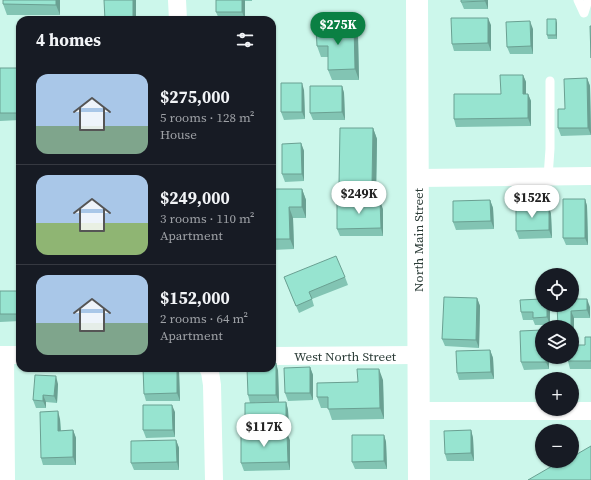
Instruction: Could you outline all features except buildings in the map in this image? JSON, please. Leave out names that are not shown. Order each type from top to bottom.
[{"type":"main road","name":"North Main Street","points":[[417,0],[419,178],[419,480]]},
{"type":"street","points":[[178,0],[178,16]]},
{"type":"street","points":[[419,178],[591,176]]},
{"type":"street","points":[[6,480],[8,355]]},
{"type":"street","name":"West North Street","points":[[276,356],[418,355]]},
{"type":"street","points":[[210,372],[212,385],[214,480]]},
{"type":"street","points":[[418,411],[591,410]]},
{"type":"lane","points":[[578,0],[588,13]]},
{"type":"lane","points":[[588,0],[588,13]]},
{"type":"lane","points":[[548,176],[550,149],[550,81]]}]
